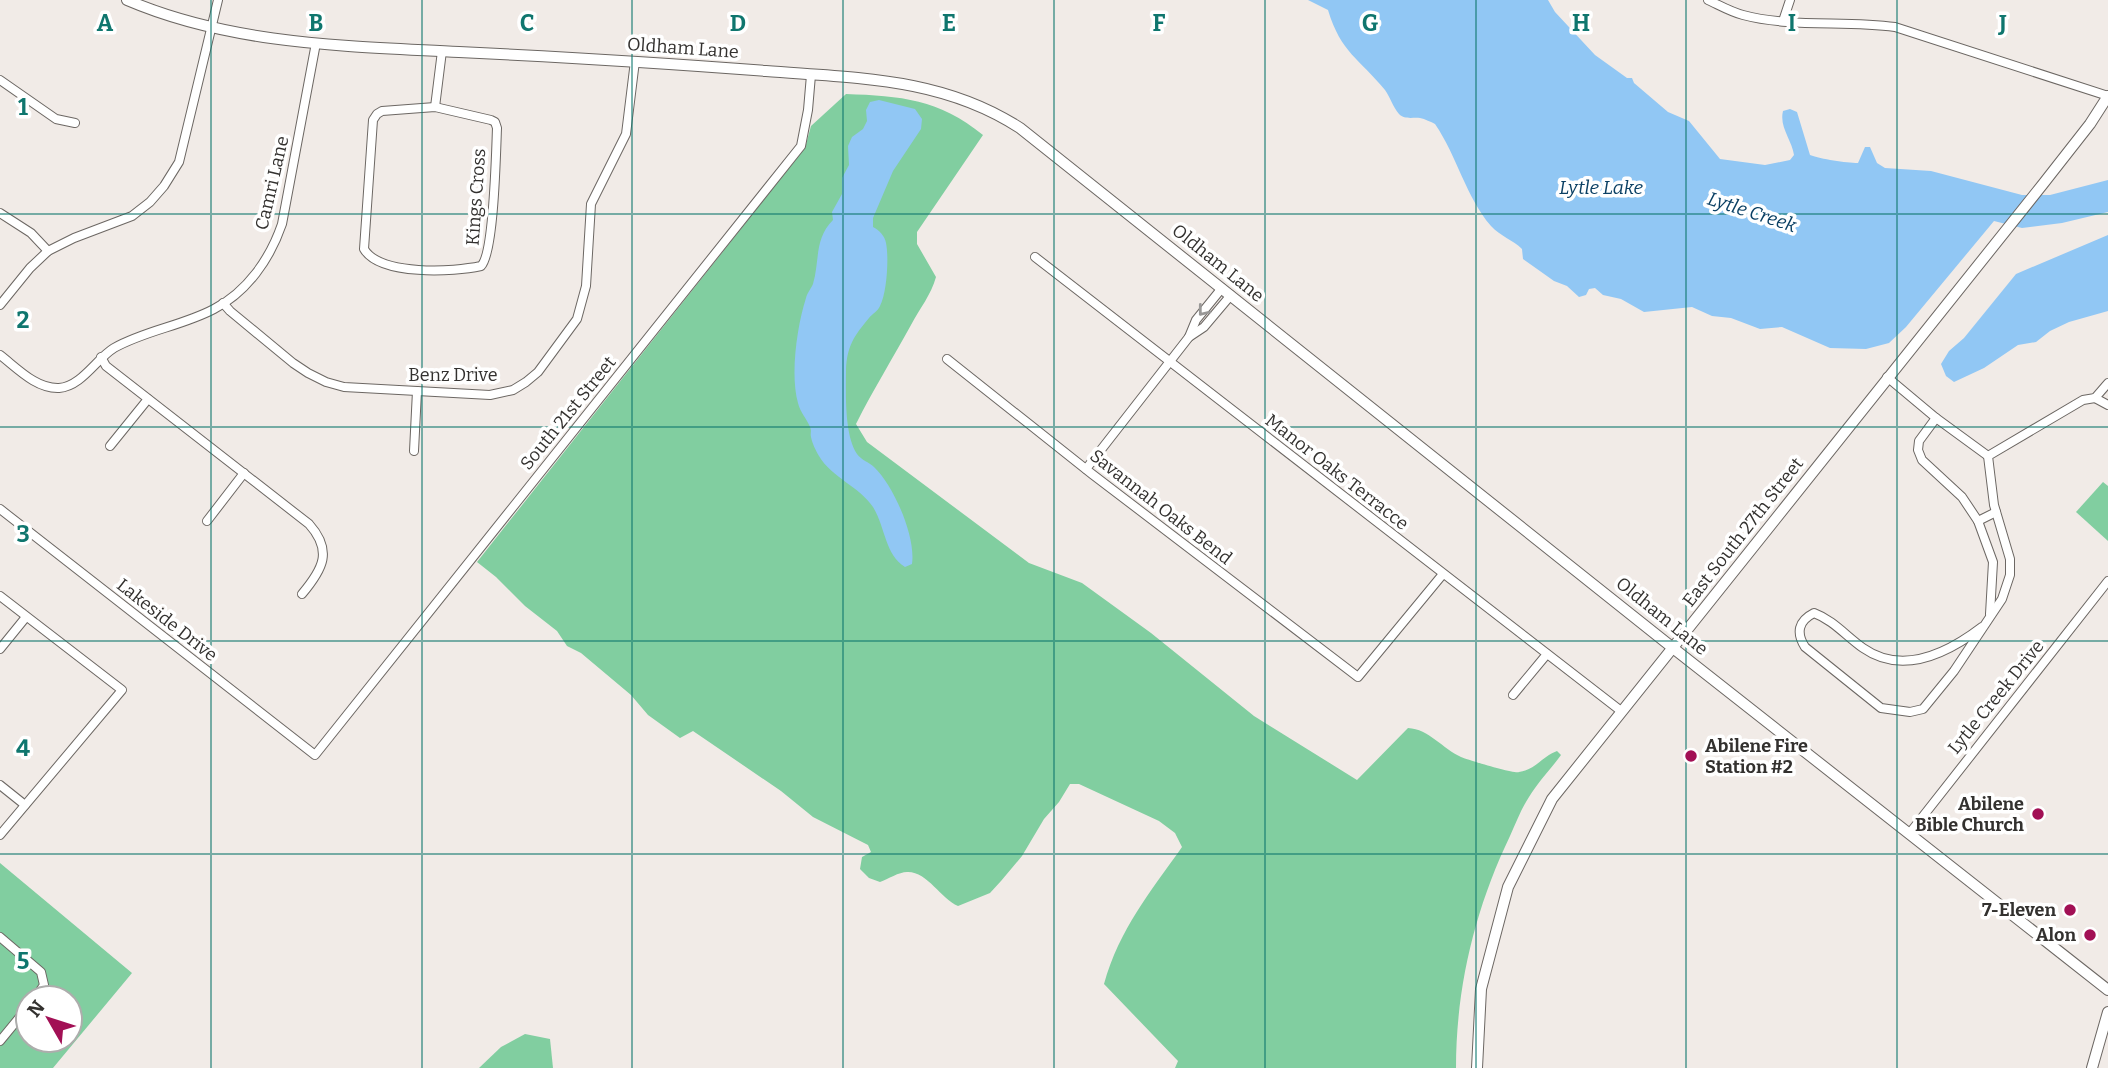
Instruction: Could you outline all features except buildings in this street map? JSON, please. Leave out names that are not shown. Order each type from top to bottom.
[{"type":"main road","name":"Oldham Lane","points":[[127,0],[170,17],[239,34],[316,43],[635,61],[897,82],[956,96],[987,108],[1020,128],[2108,990]]},
{"type":"main road","name":"East South 27th Street","points":[[1477,1068],[1481,989],[1508,887],[1552,799],[2091,124],[2108,96]]},
{"type":"main road","points":[[2092,1068],[2104,1037],[2108,1012]]},
{"type":"street","points":[[0,305],[30,268],[48,251],[132,216],[164,186],[179,162],[218,0]]},
{"type":"street","points":[[1708,0],[1742,15],[1783,21],[1863,23],[1895,27],[2108,96]]},
{"type":"street","points":[[1783,21],[1790,0]]},
{"type":"street","name":"Camri Lane","points":[[0,355],[36,383],[60,388],[81,378],[101,357],[131,340],[213,310],[251,280],[274,245],[282,224],[316,43]]},
{"type":"street","points":[[435,107],[442,51]]},
{"type":"street","name":"Benz Drive","points":[[223,303],[308,373],[344,387],[490,395],[513,390],[538,372],[577,319],[586,286],[591,204],[626,134],[635,61]]},
{"type":"street","name":"South 21st Street","points":[[315,755],[801,146],[811,75]]},
{"type":"street","points":[[0,80],[55,119],[75,123]]},
{"type":"street","name":"Kings Cross","points":[[435,107],[491,120],[497,128],[491,237],[487,258],[481,266],[435,272],[418,271],[372,259],[364,249],[373,120],[382,111],[435,107]]},
{"type":"street","points":[[0,213],[31,233],[48,251]]},
{"type":"street","name":"Manor Oaks Terracce","points":[[1035,257],[1621,711]]},
{"type":"street","points":[[1086,469],[1189,337],[1196,320],[1226,292]]},
{"type":"street","points":[[101,357],[106,366],[309,524],[323,541],[324,552],[316,578],[302,594]]},
{"type":"street","name":"Savannah Oaks Bend","points":[[947,359],[1358,677],[1443,574]]},
{"type":"street","points":[[1887,377],[1936,418],[1988,456],[1996,512],[2010,559],[2006,591],[1954,671],[1935,695],[1923,709],[1910,712],[1881,708],[1805,648],[1799,638],[1799,628],[1804,618],[1814,613],[1825,617],[1872,654],[1889,660],[1905,660],[1941,654],[1982,627]]},
{"type":"street","points":[[2095,398],[2108,383]]},
{"type":"street","points":[[414,451],[417,391]]},
{"type":"street","points":[[1988,456],[2083,400],[2095,398],[2108,405]]},
{"type":"street","points":[[110,446],[148,399]]},
{"type":"street","points":[[1936,418],[1919,441],[1918,450],[1922,460],[1962,497],[1978,521],[1993,562],[1990,615]]},
{"type":"street","points":[[207,521],[244,473]]},
{"type":"street","name":"Lakeside Drive","points":[[0,509],[315,755]]},
{"type":"street","points":[[1978,521],[1996,512]]},
{"type":"street","points":[[1992,579],[2006,591]]},
{"type":"street","name":"Lytle Creek Drive","points":[[1909,834],[2108,581]]},
{"type":"street","points":[[0,596],[122,690],[0,835]]},
{"type":"street","points":[[0,649],[26,617]]},
{"type":"street","points":[[1513,695],[1547,654]]},
{"type":"street","points":[[0,785],[25,805]]},
{"type":"street","points":[[0,937],[41,972],[44,984]]},
{"type":"street","points":[[0,1041],[14,1024]]},
{"type":"green space","points":[[846,94],[884,96],[919,102],[951,114],[983,135],[917,232],[917,244],[936,277],[856,424],[867,442],[1029,563],[1082,583],[1151,633],[1254,716],[1357,780],[1408,728],[1423,732],[1461,757],[1509,771],[1525,771],[1557,751],[1561,755],[1524,806],[1487,892],[1464,978],[1456,1068],[1175,1068],[1178,1061],[1104,984],[1127,928],[1182,847],[1175,833],[1159,821],[1079,784],[1070,784],[1044,819],[1022,856],[990,893],[958,906],[927,880],[914,873],[901,873],[880,882],[869,878],[860,869],[862,857],[871,852],[868,845],[813,817],[781,791],[693,731],[680,738],[648,715],[631,695],[581,653],[567,646],[557,631],[477,562],[805,148],[811,126]]},
{"type":"green space","points":[[2103,482],[2108,486],[2108,541],[2076,512]]},
{"type":"green space","points":[[0,863],[132,973],[84,1031],[84,984],[14,984],[14,1054],[65,1054],[53,1068],[0,1068]]},
{"type":"green space","points":[[525,1034],[550,1039],[553,1068],[479,1068],[501,1047]]},
{"type":"water","name":"Lytle Lake","points":[[1308,0],[1548,0],[1555,12],[1595,55],[1627,78],[1632,78],[1634,83],[1668,112],[1689,121],[1720,159],[1765,165],[1790,160],[1794,155],[1782,117],[1783,111],[1790,109],[1797,112],[1810,155],[1858,163],[1865,147],[1870,147],[1877,163],[1885,168],[1931,171],[2022,195],[2050,195],[2108,180],[2108,212],[2062,223],[2022,228],[1994,221],[1906,327],[1889,343],[1866,349],[1830,348],[1782,327],[1760,329],[1731,318],[1712,316],[1692,307],[1644,312],[1621,299],[1603,295],[1595,288],[1579,297],[1567,286],[1554,281],[1523,259],[1522,249],[1491,226],[1482,215],[1435,124],[1422,118],[1401,116],[1385,90],[1345,46],[1328,10]]},
{"type":"water","points":[[879,100],[915,109],[922,119],[921,129],[893,171],[873,218],[873,227],[881,233],[886,243],[886,284],[879,308],[859,330],[850,348],[846,370],[847,413],[850,436],[857,454],[882,476],[902,512],[911,540],[912,553],[912,564],[905,567],[898,562],[889,548],[873,507],[824,464],[819,456],[812,442],[810,427],[799,406],[795,379],[797,336],[803,309],[813,284],[820,242],[833,220],[832,212],[842,194],[842,178],[849,165],[848,146],[852,137],[863,129],[867,121],[866,110],[870,102]]},
{"type":"water","points":[[2108,235],[2108,311],[2069,322],[2050,331],[2036,342],[2018,345],[1984,368],[1954,382],[1946,376],[1941,364],[1949,351],[1964,338],[2016,274]]},
{"type":"place","name":"Abilene Fire Station #2","points":[[1691,756]]},
{"type":"place","name":"Abilene Bible Church","points":[[2038,814]]},
{"type":"place","name":"7-Eleven","points":[[2070,910]]},
{"type":"place","name":"Alon","points":[[2090,935]]},
{"type":"water label","name":"Lytle Creek","points":[[1752,212]]}]
